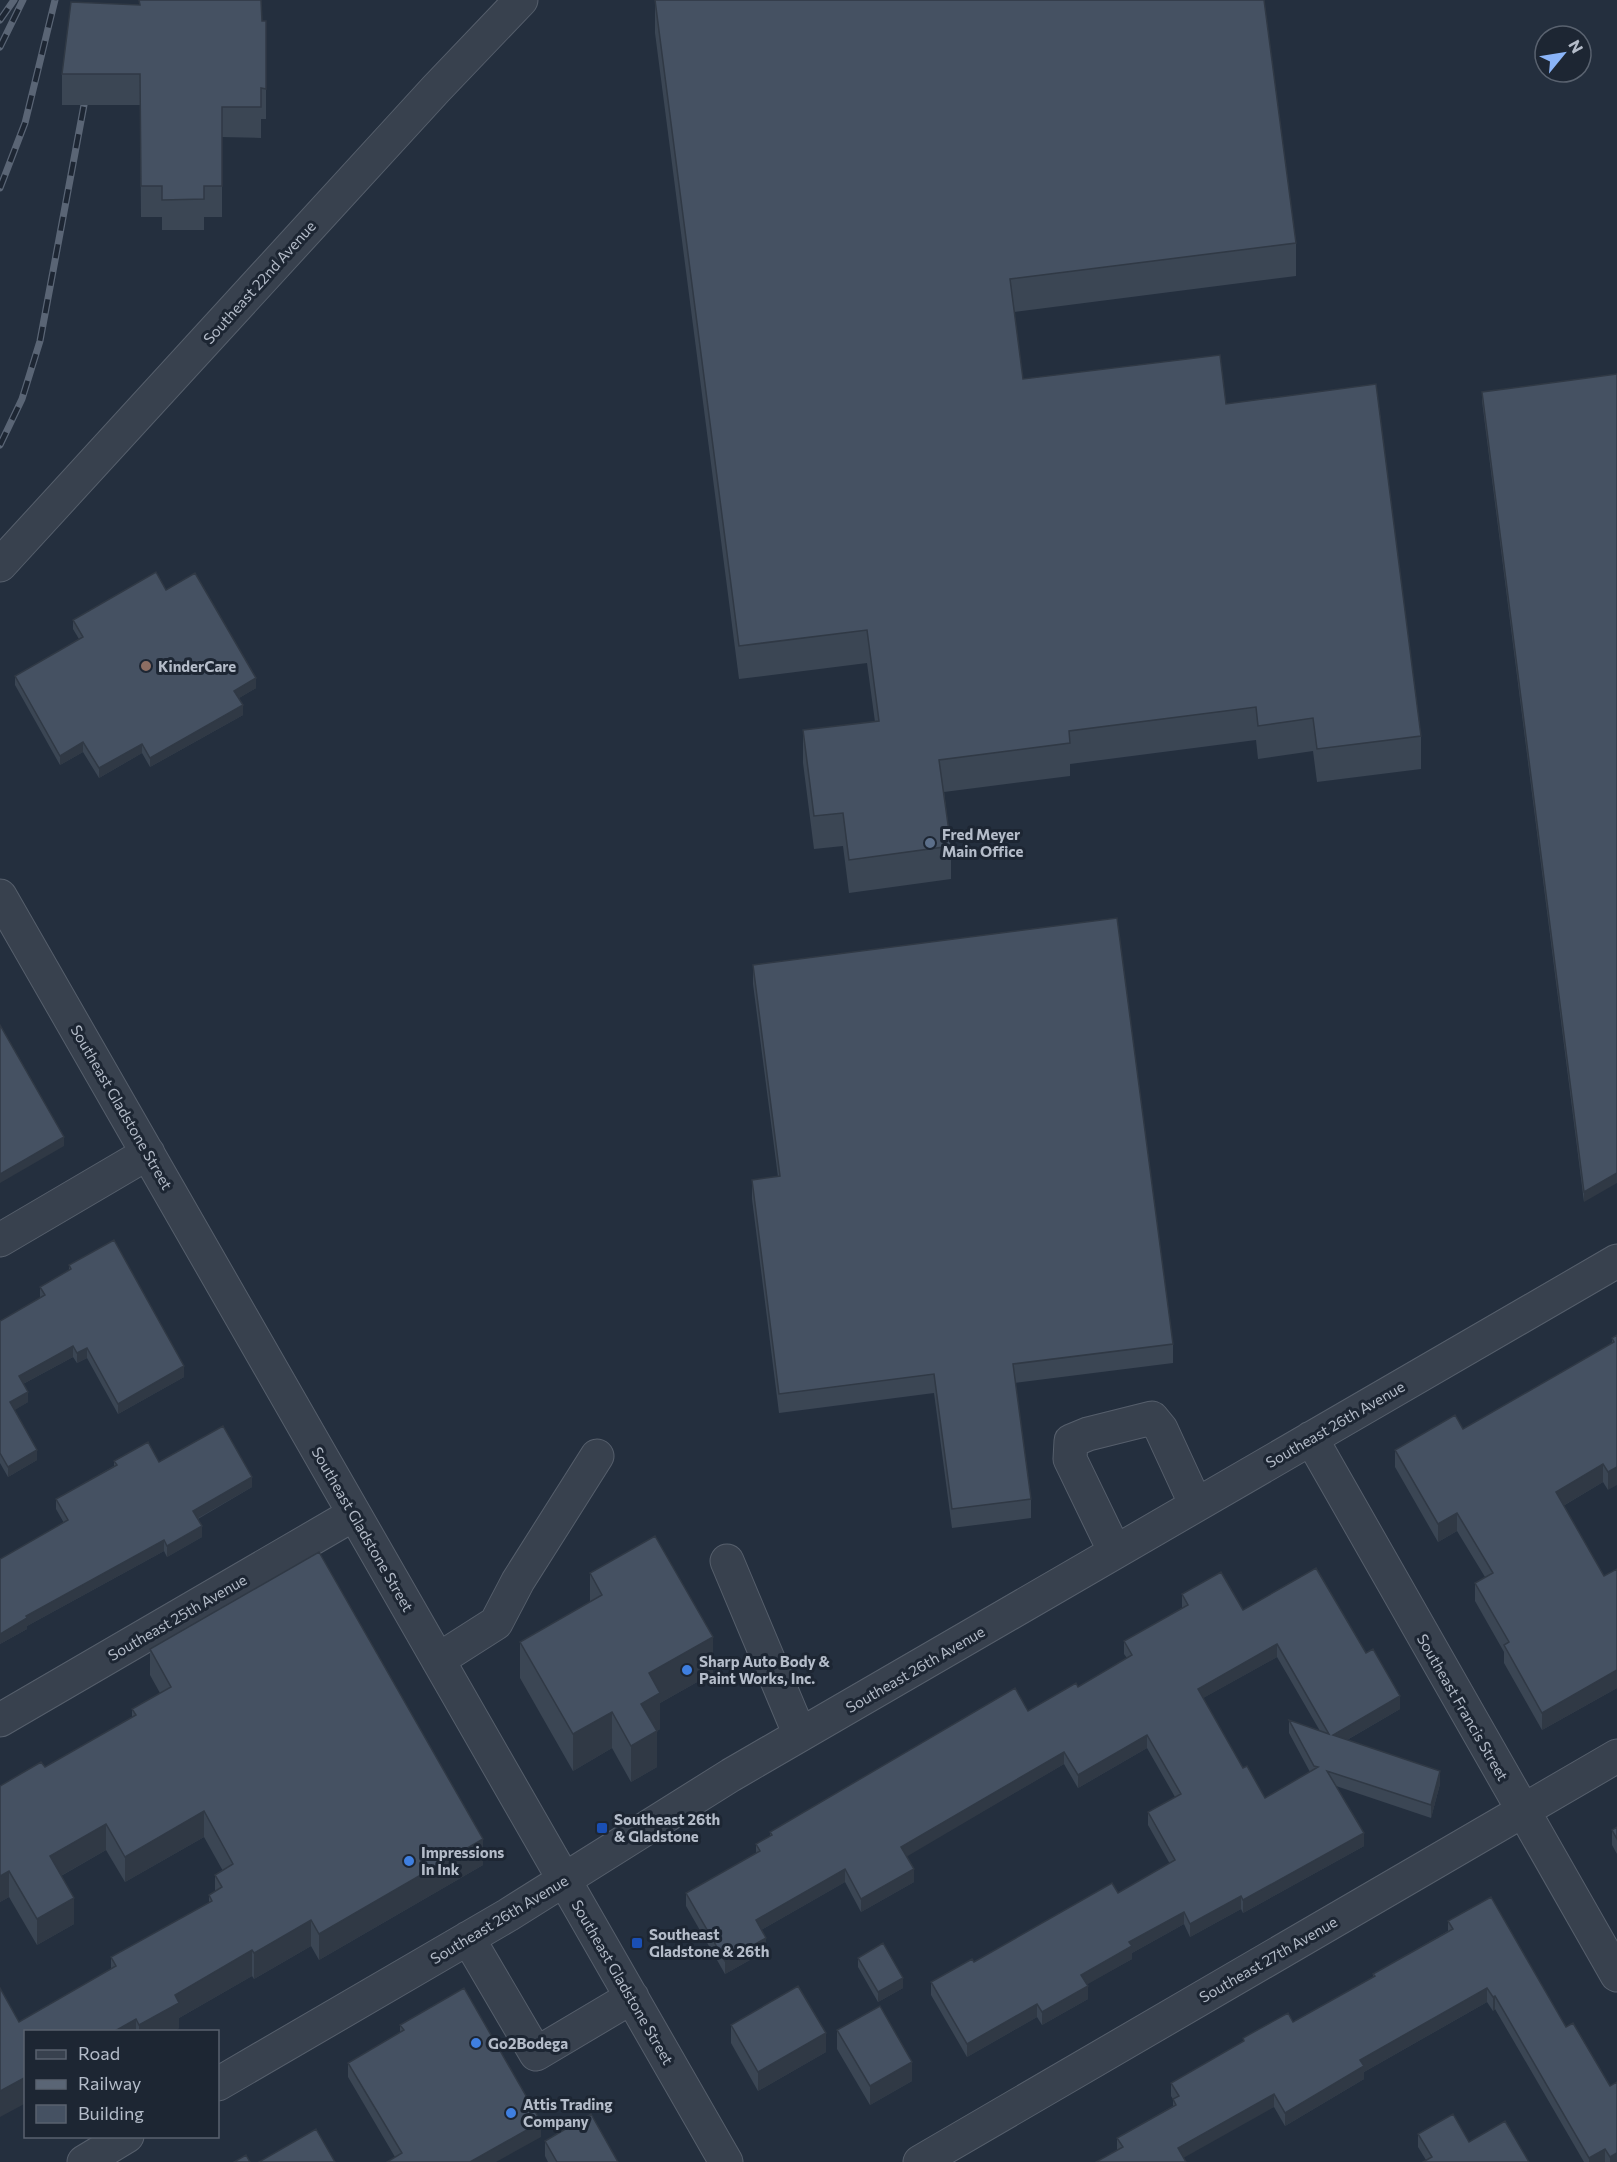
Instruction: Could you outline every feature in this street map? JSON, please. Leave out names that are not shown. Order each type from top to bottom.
[{"type":"street","name":"Southeast 22nd Avenue","points":[[0,566],[420,106],[521,0]]},
{"type":"street","name":"Southeast Gladstone Street","points":[[0,896],[726,2162]]},
{"type":"street","points":[[0,1240],[148,1153]]},
{"type":"street","name":"Southeast 26th Avenue","points":[[219,2083],[565,1881],[661,1818],[800,1735],[1617,1261]]},
{"type":"street","points":[[1115,1552],[1070,1459],[1071,1441],[1088,1434],[1152,1418],[1161,1429],[1196,1505]]},
{"type":"street","name":"Southeast Francis Street","points":[[1311,1438],[1617,1976]]},
{"type":"street","points":[[438,1660],[496,1623],[518,1581],[597,1456]]},
{"type":"street","name":"Southeast 25th Avenue","points":[[0,1720],[354,1514]]},
{"type":"street","points":[[728,1561],[800,1735]]},
{"type":"street","name":"Southeast 27th Avenue","points":[[920,2162],[1617,1756]]},
{"type":"street","points":[[468,1938],[536,2054],[632,1997]]},
{"type":"street","points":[[84,2162],[124,2138]]},
{"type":"building","points":[[139,0],[261,0],[262,21],[266,21],[266,89],[261,88],[261,107],[222,107],[222,186],[204,186],[204,199],[162,200],[162,186],[141,186],[140,74],[62,74],[71,2],[140,5]]},
{"type":"building","points":[[655,0],[1264,0],[1296,243],[1010,279],[1023,379],[1220,355],[1226,404],[1376,384],[1421,736],[1317,749],[1313,718],[1258,726],[1256,707],[1069,731],[1070,743],[939,760],[951,846],[849,860],[843,813],[814,816],[803,730],[879,721],[867,630],[739,646]]},
{"type":"building","points":[[1617,374],[1617,1173],[1584,1192],[1482,392]]},
{"type":"building","name":"KinderCare","points":[[156,572],[166,590],[195,573],[256,678],[234,691],[243,705],[150,758],[142,744],[99,768],[83,742],[60,756],[15,676],[83,637],[73,620]]},
{"type":"building","points":[[1117,918],[1173,1344],[1013,1364],[1031,1499],[952,1509],[934,1374],[779,1394],[752,1180],[780,1176],[753,965]]},
{"type":"building","points":[[0,1025],[64,1137],[0,1174]]},
{"type":"building","points":[[114,1240],[184,1366],[118,1404],[87,1348],[77,1353],[73,1346],[19,1376],[28,1392],[10,1402],[37,1450],[8,1467],[0,1453],[0,1321],[45,1295],[40,1287],[71,1269],[69,1265]]},
{"type":"building","points":[[1617,1335],[1617,1467],[1608,1472],[1603,1464],[1556,1492],[1604,1576],[1617,1569],[1617,1670],[1542,1713],[1504,1645],[1509,1642],[1475,1583],[1493,1573],[1457,1513],[1438,1524],[1395,1450],[1455,1415],[1463,1429],[1614,1342],[1612,1338]]},
{"type":"building","points":[[223,1426],[252,1477],[193,1511],[202,1526],[167,1546],[164,1540],[26,1616],[27,1618],[0,1634],[0,1559],[68,1520],[56,1499],[117,1465],[114,1461],[148,1442],[159,1462]]},
{"type":"building","points":[[655,1536],[713,1637],[649,1673],[660,1693],[641,1704],[657,1731],[631,1746],[612,1712],[573,1734],[520,1642],[602,1595],[590,1573]]},
{"type":"building","points":[[319,1552],[483,1839],[319,1934],[311,1920],[254,1953],[252,1950],[175,1995],[179,2003],[139,2025],[136,2019],[117,2030],[24,2030],[24,2078],[0,2091],[0,1988],[19,2022],[116,1966],[111,1957],[212,1901],[209,1895],[222,1887],[215,1875],[233,1864],[204,1811],[125,1857],[106,1824],[50,1856],[74,1898],[37,1919],[9,1871],[0,1876],[0,1786],[41,1762],[45,1767],[136,1715],[132,1709],[171,1687],[150,1649]]},
{"type":"building","points":[[1316,1568],[1366,1653],[1373,1649],[1400,1696],[1333,1735],[1440,1771],[1431,1805],[1327,1771],[1364,1833],[1243,1900],[1241,1896],[1190,1924],[1184,1912],[1129,1942],[1132,1946],[1081,1975],[1088,1986],[1042,2012],[1037,2004],[967,2044],[931,1982],[972,1959],[974,1962],[1112,1883],[1118,1893],[1175,1860],[1148,1812],[1181,1794],[1147,1735],[1078,1775],[1064,1752],[901,1847],[914,1869],[861,1899],[845,1869],[756,1920],[766,1938],[725,1961],[686,1893],[760,1851],[756,1844],[772,1835],[770,1832],[1015,1688],[1028,1711],[1076,1683],[1078,1687],[1132,1655],[1124,1641],[1188,1605],[1182,1594],[1221,1572],[1243,1610]],"holes":[[[1277,1644],[1329,1734],[1289,1720],[1314,1766],[1318,1767],[1265,1798],[1247,1766],[1243,1768],[1198,1689]]]},
{"type":"building","points":[[1617,1827],[1617,1839],[1612,1830]]},
{"type":"building","points":[[1491,1897],[1566,2027],[1573,2023],[1610,2086],[1617,2082],[1617,2153],[1610,2157],[1605,2149],[1589,2158],[1495,1996],[1493,1997],[1487,1988],[1360,2060],[1364,2066],[1285,2113],[1274,2094],[1178,2148],[1186,2162],[1096,2162],[1123,2147],[1117,2138],[1176,2105],[1173,2099],[1179,2096],[1171,2083],[1288,2013],[1293,2022],[1375,1976],[1373,1974],[1453,1929],[1448,1921]]},
{"type":"building","points":[[883,1943],[903,1978],[878,1992],[858,1958]]},
{"type":"building","points":[[798,1986],[826,2033],[758,2072],[731,2025]]},
{"type":"building","points":[[464,1988],[541,2122],[470,2162],[387,2162],[402,2153],[348,2063],[404,2030],[400,2025]]},
{"type":"building","points":[[880,2006],[912,2062],[870,2086],[837,2030]]},
{"type":"building","points":[[591,2114],[618,2162],[557,2162],[545,2141]]},
{"type":"building","points":[[1453,2114],[1469,2142],[1505,2121],[1529,2162],[1423,2162],[1432,2157],[1418,2134]]},
{"type":"building","points":[[316,2129],[335,2162],[259,2162]]},
{"type":"building","points":[[246,2155],[250,2162],[234,2162]]},
{"type":"railway","points":[[0,20],[14,0]]},
{"type":"railway","points":[[0,47],[23,0]]},
{"type":"railway","points":[[0,188],[25,123],[55,0]]},
{"type":"railway","points":[[0,445],[22,399],[40,341],[84,105]]},
{"type":"place","name":"KinderCare","points":[[146,666]]},
{"type":"place","name":"Fred Meyer Main Office","points":[[930,843]]},
{"type":"place","name":"Sharp Auto Body & Paint Works, Inc.","points":[[687,1670]]},
{"type":"place","name":"Southeast 26th & Gladstone","points":[[602,1828]]},
{"type":"place","name":"Impressions In Ink","points":[[409,1861]]},
{"type":"place","name":"Southeast Gladstone & 26th","points":[[637,1943]]},
{"type":"place","name":"Go2Bodega","points":[[476,2043]]},
{"type":"place","name":"Attis Trading Company","points":[[511,2113]]}]
